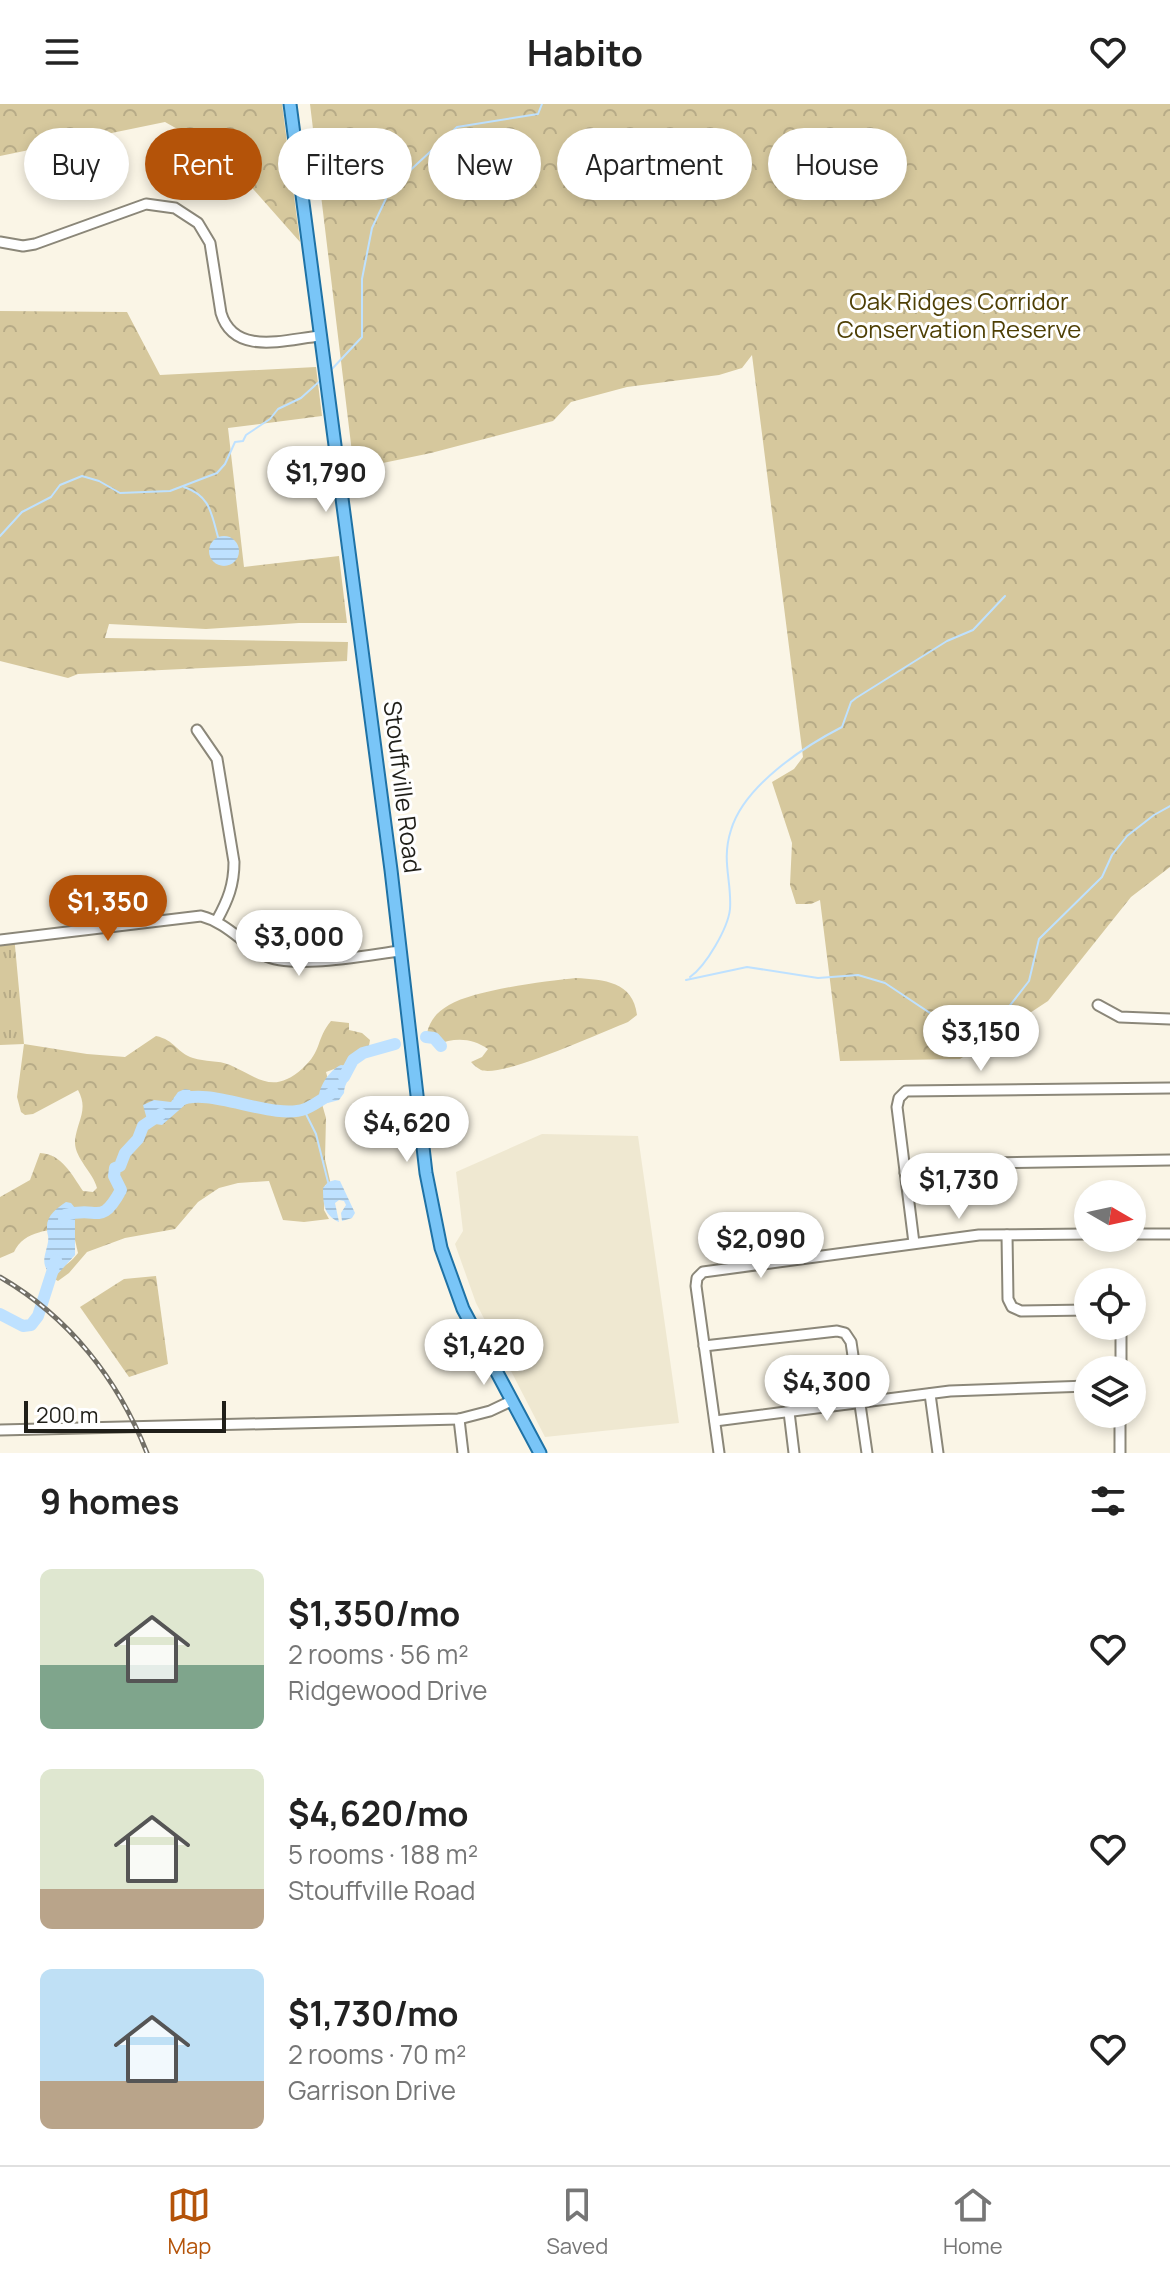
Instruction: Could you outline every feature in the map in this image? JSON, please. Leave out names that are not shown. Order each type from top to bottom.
[{"type":"main road","name":"Stouffville Road","points":[[290,104],[426,1173],[441,1248],[463,1309],[540,1453]]},
{"type":"street","points":[[0,242],[23,246],[35,244],[146,204],[175,208],[198,223],[210,243],[224,324],[253,342],[320,336]]},
{"type":"street","points":[[197,730],[217,759],[234,862],[230,897],[217,920]]},
{"type":"street","points":[[0,940],[188,916],[217,920],[258,951],[284,962],[400,951]]},
{"type":"street","points":[[1098,1005],[1120,1017],[1170,1019]]},
{"type":"street","points":[[914,1243],[897,1104],[907,1090],[1170,1088]]},
{"type":"street","points":[[905,1173],[987,1163],[1170,1160]]},
{"type":"street","points":[[719,1453],[696,1283],[704,1271],[979,1235],[1074,1234]]},
{"type":"street","points":[[1146,1234],[1170,1234]]},
{"type":"street","points":[[1007,1235],[1008,1299],[1012,1307],[1020,1311],[1074,1310]]},
{"type":"street","points":[[704,1346],[842,1332],[851,1342],[867,1453]]},
{"type":"street","points":[[715,1421],[930,1394],[1074,1386]]},
{"type":"street","points":[[930,1394],[938,1453]]},
{"type":"street","points":[[0,1430],[459,1419],[490,1411],[511,1401]]},
{"type":"street","points":[[789,1412],[794,1453]]},
{"type":"street","points":[[459,1419],[463,1453]]},
{"type":"street","points":[[1120,1428],[1120,1453]]},
{"type":"shaded area","points":[[542,1134],[638,1136],[679,1423],[545,1437],[476,1303],[455,1244],[463,1231],[456,1172]]},
{"type":"green space","points":[[0,104],[282,104],[285,128],[278,128],[278,200],[295,200],[300,242],[262,199],[262,128],[176,128],[165,122],[129,129],[24,128],[24,151],[0,156]]},
{"type":"green space","name":"Oak Ridges Corridor Conservation Reserve","points":[[310,104],[1170,104],[1170,867],[1131,897],[1048,1001],[960,1059],[840,1061],[820,900],[811,904],[796,904],[790,885],[792,843],[772,782],[794,769],[803,757],[752,355],[742,368],[719,375],[627,387],[571,402],[553,421],[431,453],[354,469],[322,200],[412,200],[412,128],[313,128]]},
{"type":"green space","points":[[0,311],[127,312],[160,375],[316,367],[322,416],[228,428],[244,567],[339,556],[347,623],[206,629],[109,624],[105,638],[348,642],[347,661],[78,674],[68,678],[0,661]]},
{"type":"green space","points":[[14,935],[24,1044],[0,1045],[0,937]]},
{"type":"green space","points":[[576,978],[616,984],[630,995],[637,1015],[628,1022],[553,1053],[493,1071],[481,1070],[471,1062],[482,1057],[488,1049],[482,1045],[463,1040],[436,1045],[427,1033],[438,1014],[461,1000],[511,987]]},
{"type":"green space","points":[[331,1021],[349,1023],[349,1030],[362,1033],[370,1040],[368,1051],[350,1063],[326,1072],[329,1083],[320,1097],[326,1118],[325,1159],[331,1185],[325,1185],[324,1210],[329,1219],[304,1222],[283,1220],[269,1181],[238,1183],[219,1188],[198,1202],[175,1229],[125,1238],[87,1252],[58,1281],[51,1277],[78,1253],[72,1227],[31,1235],[14,1252],[0,1258],[0,1197],[30,1180],[40,1153],[60,1161],[83,1191],[93,1192],[97,1188],[75,1147],[82,1110],[78,1090],[33,1114],[21,1112],[17,1097],[24,1044],[125,1057],[156,1036],[168,1040],[193,1058],[225,1063],[258,1079],[274,1082],[292,1076],[309,1062]]},
{"type":"green space","points":[[156,1276],[168,1364],[129,1377],[80,1307],[124,1279]]},
{"type":"water","points":[[224,536],[235,540],[239,551],[235,562],[224,566],[213,562],[209,551],[213,540]]},
{"type":"water","points":[[341,1065],[352,1067],[344,1093],[339,1100],[324,1104],[319,1101],[322,1086],[328,1075]]},
{"type":"water","points":[[190,1090],[194,1097],[162,1125],[148,1123],[143,1105],[154,1100],[171,1102],[178,1092]]},
{"type":"water","points":[[335,1180],[340,1181],[355,1213],[352,1218],[342,1221],[341,1213],[346,1205],[339,1200],[335,1203],[339,1222],[327,1212],[323,1199],[323,1188]]},
{"type":"water","points":[[66,1202],[75,1208],[75,1255],[54,1278],[45,1265],[47,1224],[53,1213]]},
{"type":"waterway","points":[[331,370],[362,337],[362,279],[372,228],[391,188],[457,127],[538,114],[542,104]]},
{"type":"waterway","points":[[0,536],[22,512],[51,497],[60,485],[82,476],[120,493],[170,491],[217,473],[235,442],[243,441],[246,435],[270,419],[278,409],[301,398],[321,380]]},
{"type":"waterway","points":[[184,487],[204,500],[218,537]]},
{"type":"waterway","points":[[690,977],[709,956],[728,917],[728,841],[748,798],[793,757],[842,727],[851,702],[856,698],[947,641],[973,630],[1005,596]]},
{"type":"waterway","points":[[686,980],[747,967],[818,978],[858,975],[885,983],[948,1025],[978,1029],[1000,1018],[1029,981],[1039,939],[1102,877],[1112,855],[1127,836],[1170,806]]},
{"type":"waterway","points":[[426,1037],[434,1038],[441,1046]]},
{"type":"waterway","points":[[344,1077],[353,1060],[363,1053],[395,1044]]},
{"type":"waterway","points":[[179,1101],[206,1097],[276,1111],[292,1111],[305,1109],[333,1092]]},
{"type":"waterway","points":[[304,1110],[316,1134],[328,1182]]},
{"type":"waterway","points":[[64,1219],[65,1215],[98,1213],[108,1209],[121,1190],[114,1176],[115,1168],[120,1166],[143,1126],[161,1114]]},
{"type":"waterway","points":[[0,1314],[23,1326],[31,1325],[38,1316],[56,1260]]},
{"type":"railway","points":[[0,1277],[48,1311],[88,1352],[122,1400],[147,1453]]}]
